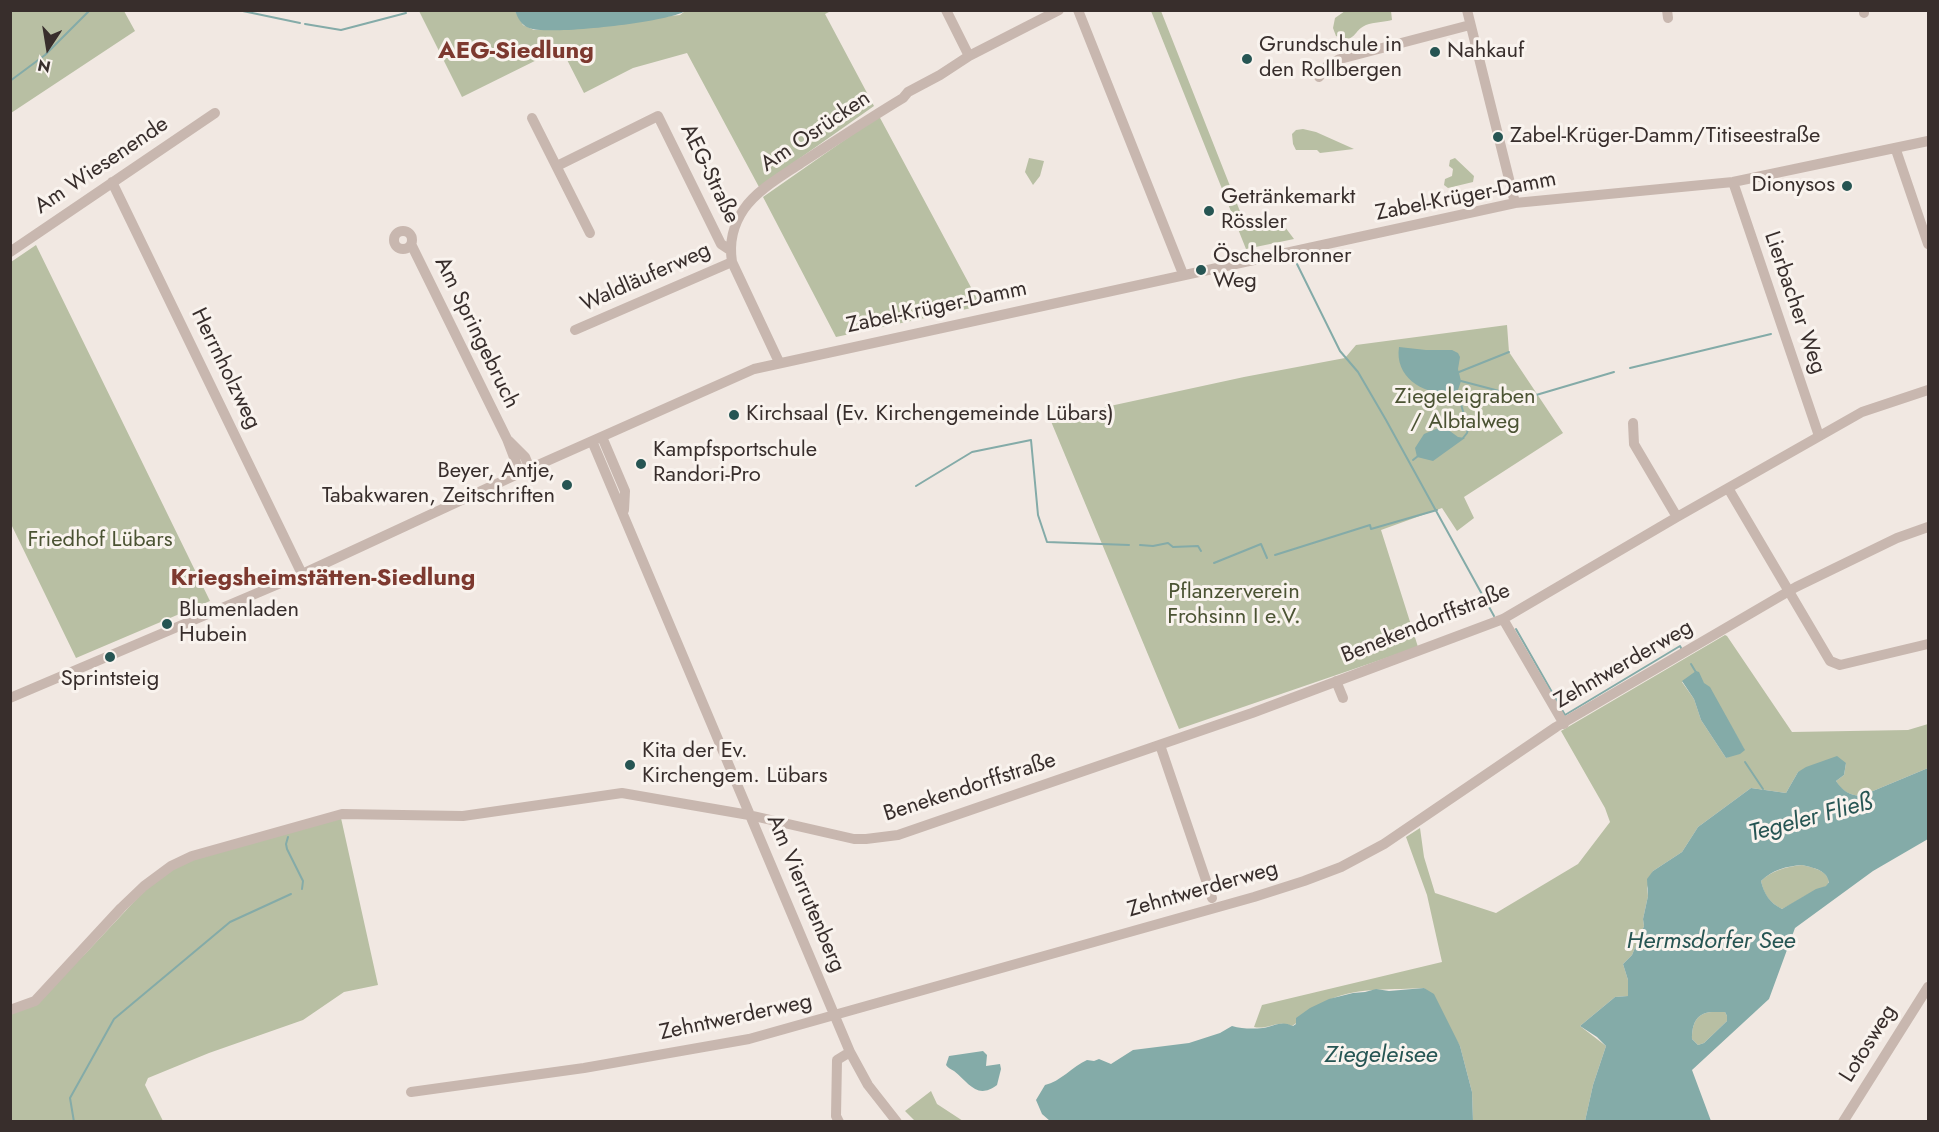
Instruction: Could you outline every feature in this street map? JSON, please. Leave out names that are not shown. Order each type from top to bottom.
[{"type":"street","points":[[946,10],[969,56]]},
{"type":"street","name":"Am Osrücken","points":[[731,256],[737,221],[754,197],[851,129],[903,98],[908,92],[969,56],[1059,10]]},
{"type":"street","points":[[1078,10],[1183,274]]},
{"type":"street","points":[[1467,10],[1515,203]]},
{"type":"street","points":[[1319,77],[1328,65],[1340,59],[1470,25]]},
{"type":"street","name":"Am Wiesenende","points":[[10,252],[215,113]]},
{"type":"street","name":"AEG-Straße","points":[[557,166],[658,116],[721,244],[731,256]]},
{"type":"street","points":[[532,118],[590,232]]},
{"type":"street","name":"Zabel-Krüger-Damm","points":[[10,698],[303,573],[754,369],[1515,203],[1733,183],[1896,150],[1929,141]]},
{"type":"street","points":[[1896,150],[1929,244]]},
{"type":"street","name":"Herrnholzweg","points":[[112,182],[303,573]]},
{"type":"street","name":"Lierbacher Weg","points":[[1733,183],[1819,436]]},
{"type":"street","name":"Am Springebruch","points":[[411,244],[525,471]]},
{"type":"street","points":[[731,256],[779,362]]},
{"type":"street","name":"Waldläuferweg","points":[[575,330],[731,256]]},
{"type":"street","name":"Benekendorffstraße","points":[[10,1010],[35,1001],[121,908],[144,886],[171,866],[192,856],[342,814],[463,816],[622,794],[749,815],[854,839],[866,840],[898,835],[1160,745],[1503,619],[1677,516],[1862,412],[1929,390]]},
{"type":"street","points":[[1633,423],[1634,444],[1677,516]]},
{"type":"street","name":"Am Vierrutenberg","points":[[597,439],[623,515],[850,1052],[868,1085],[897,1122]]},
{"type":"street","points":[[1728,488],[1830,661],[1840,665],[1929,644]]},
{"type":"street","name":"Zehntwerderweg","points":[[411,1092],[584,1068],[749,1039],[1254,897],[1315,877],[1341,867],[1384,844],[1564,724],[1789,591],[1897,538],[1929,527]]},
{"type":"street","points":[[1503,619],[1564,724]]},
{"type":"street","points":[[1336,681],[1343,698]]},
{"type":"street","points":[[1160,745],[1212,898]]},
{"type":"street","name":"Lotosweg","points":[[1843,1122],[1929,987]]},
{"type":"street","points":[[839,1122],[836,1116],[837,1060],[850,1052]]},
{"type":"green space","points":[[11,10],[124,11],[135,31],[11,113]]},
{"type":"green space","points":[[419,11],[515,11],[523,25],[534,30],[680,15],[685,11],[831,11],[825,14],[874,106],[759,187],[687,53],[633,68],[584,93],[561,48],[462,97]]},
{"type":"green space","points":[[1151,11],[1161,11],[1245,224],[1282,223],[1294,239],[1246,249]]},
{"type":"green space","points":[[1345,11],[1391,11],[1392,20],[1366,25],[1351,38],[1343,38],[1336,36],[1333,28],[1335,18]]},
{"type":"green space","points":[[879,116],[981,306],[836,337],[763,197]]},
{"type":"green space","points":[[1296,130],[1316,132],[1354,149],[1320,153],[1317,150],[1296,150],[1292,134]]},
{"type":"green space","points":[[1029,158],[1044,161],[1040,176],[1033,185],[1025,172]]},
{"type":"green space","points":[[1455,158],[1474,176],[1473,182],[1448,188],[1444,185],[1445,179],[1452,176],[1453,169],[1449,166],[1450,160]]},
{"type":"green space","name":"Friedhof Lübars","points":[[36,245],[210,601],[76,658],[11,524],[11,262]]},
{"type":"green space","name":"Pflanzerverein Frohsinn I e.V.","points":[[1507,325],[1509,352],[1563,433],[1464,497],[1474,518],[1457,531],[1442,508],[1381,530],[1418,647],[1179,729],[1050,419],[1244,377],[1345,358],[1356,345]]},
{"type":"green space","points":[[1725,635],[1792,732],[1908,730],[1928,724],[1928,768],[1861,796],[1846,792],[1836,781],[1844,775],[1846,763],[1798,772],[1786,793],[1751,788],[1698,827],[1682,852],[1653,871],[1647,888],[1644,926],[1632,955],[1623,964],[1628,980],[1628,996],[1615,997],[1580,1026],[1606,1046],[1593,1085],[1585,1121],[1473,1121],[1472,1092],[1460,1046],[1424,988],[1377,990],[1342,995],[1326,1001],[1292,1026],[1277,1024],[1254,1027],[1262,1005],[1442,962],[1427,895],[1406,837],[1420,828],[1424,857],[1435,893],[1496,913],[1578,864],[1610,822],[1605,808],[1561,731]],"holes":[[[1691,676],[1729,723],[1744,749],[1726,758],[1701,720],[1694,699],[1682,682]]]},
{"type":"green space","points":[[341,818],[378,985],[344,992],[303,1020],[209,1053],[148,1078],[145,1085],[163,1121],[11,1121],[10,1013],[18,1011],[85,954],[146,889],[171,869],[193,860]]},
{"type":"green space","points":[[1802,865],[1825,874],[1829,881],[1827,886],[1782,909],[1768,898],[1761,881],[1780,870]]},
{"type":"green space","points":[[1725,1012],[1727,1021],[1704,1043],[1698,1045],[1692,1039],[1694,1024],[1702,1015]]},
{"type":"green space","points":[[931,1091],[937,1104],[963,1121],[915,1121],[905,1111]]},
{"type":"water","points":[[515,10],[685,11],[657,19],[608,27],[540,30],[526,27]]},
{"type":"water","points":[[1399,347],[1452,350],[1458,353],[1461,381],[1457,393],[1435,392],[1415,384],[1402,369]]},
{"type":"water","points":[[1443,426],[1458,437],[1465,438],[1433,461],[1417,457],[1415,448],[1424,434]]},
{"type":"water","points":[[1696,671],[1699,672],[1704,683],[1710,687],[1745,750],[1740,754],[1726,758],[1701,720],[1694,699],[1682,681]]},
{"type":"water","name":"Hermsdorfer See","points":[[1837,756],[1846,763],[1844,775],[1836,781],[1847,792],[1861,796],[1928,768],[1928,839],[1873,871],[1795,928],[1769,999],[1692,1070],[1711,1121],[1585,1121],[1593,1085],[1606,1046],[1580,1026],[1615,997],[1628,996],[1628,980],[1623,964],[1632,955],[1644,926],[1643,919],[1648,896],[1647,879],[1653,871],[1682,852],[1698,827],[1751,788],[1786,793],[1798,772]],"holes":[[[1802,865],[1822,872],[1829,882],[1826,886],[1816,889],[1782,909],[1768,898],[1761,881],[1780,869]],[[1712,1012],[1725,1012],[1727,1021],[1704,1043],[1698,1045],[1692,1039],[1694,1024],[1699,1017]]]},
{"type":"water","name":"Ziegeleisee","points":[[1424,988],[1434,994],[1460,1046],[1472,1092],[1473,1121],[1050,1121],[1042,1114],[1036,1100],[1045,1085],[1056,1081],[1087,1060],[1099,1059],[1111,1064],[1133,1050],[1189,1043],[1220,1033],[1232,1026],[1251,1029],[1281,1023],[1293,1026],[1296,1024],[1296,1018],[1310,1008],[1329,999],[1353,993],[1376,989],[1389,991]]},
{"type":"water","points":[[983,1051],[987,1055],[986,1066],[1000,1064],[1001,1069],[997,1085],[984,1091],[969,1085],[946,1065],[949,1056]]},
{"type":"waterway","points":[[10,81],[45,55],[90,10]]},
{"type":"waterway","points":[[238,10],[300,23]]},
{"type":"waterway","points":[[305,24],[341,30],[406,13]]},
{"type":"waterway","points":[[1297,264],[1340,351],[1358,372],[1386,420],[1494,616]]},
{"type":"waterway","points":[[1630,368],[1771,334]]},
{"type":"waterway","points":[[1457,374],[1509,352]]},
{"type":"waterway","points":[[1461,381],[1526,398],[1614,372]]},
{"type":"waterway","points":[[1457,391],[1468,428],[1463,438]]},
{"type":"waterway","points":[[916,486],[972,452],[1031,440],[1038,515],[1047,542],[1129,545]]},
{"type":"waterway","points":[[1413,460],[1418,456]]},
{"type":"waterway","points":[[1275,555],[1370,525],[1371,529],[1437,510]]},
{"type":"waterway","points":[[1140,545],[1153,546],[1168,543],[1173,547],[1198,546],[1201,551]]},
{"type":"waterway","points":[[1214,563],[1261,544],[1267,558]]},
{"type":"waterway","points":[[1516,629],[1565,715],[1680,646],[1682,650]]},
{"type":"waterway","points":[[1691,664],[1697,674]]},
{"type":"waterway","points":[[1745,762],[1763,789]]},
{"type":"waterway","points":[[288,837],[287,849],[303,881],[302,889]]},
{"type":"waterway","points":[[74,1122],[70,1098],[114,1019],[230,922],[291,894]]},
{"type":"place","name":"Nahkauf","points":[[1435,52]]},
{"type":"place","name":"Grundschule in den Rollbergen","points":[[1247,59]]},
{"type":"place","name":"Zabel-Krüger-Damm/Titiseestraße","points":[[1498,137]]},
{"type":"place","name":"Dionysos","points":[[1847,186]]},
{"type":"place","name":"Getränkemarkt Rössler","points":[[1209,211]]},
{"type":"place","name":"Öschelbronner Weg","points":[[1201,270]]},
{"type":"place","name":"Kirchsaal (Ev. Kirchengemeinde Lübars)","points":[[734,415]]},
{"type":"place","name":"Kampfsportschule Randori-Pro","points":[[641,464]]},
{"type":"place","name":"Beyer, Antje, Tabakwaren, Zeitschriften","points":[[567,485]]},
{"type":"place","name":"Blumenladen Hubein","points":[[167,624]]},
{"type":"place","name":"Sprintsteig","points":[[110,657]]},
{"type":"place","name":"Kita der Ev. Kirchengem. Lübars","points":[[630,765]]},
{"type":"district","name":"AEG-Siedlung","points":[[516,52]]},
{"type":"district","name":"Kriegsheimstätten-Siedlung","points":[[323,579]]},
{"type":"park label","name":"Ziegeleigraben / Albtalweg","points":[[1465,410]]},
{"type":"water label","name":"Tegeler Fließ","points":[[1811,819]]}]
